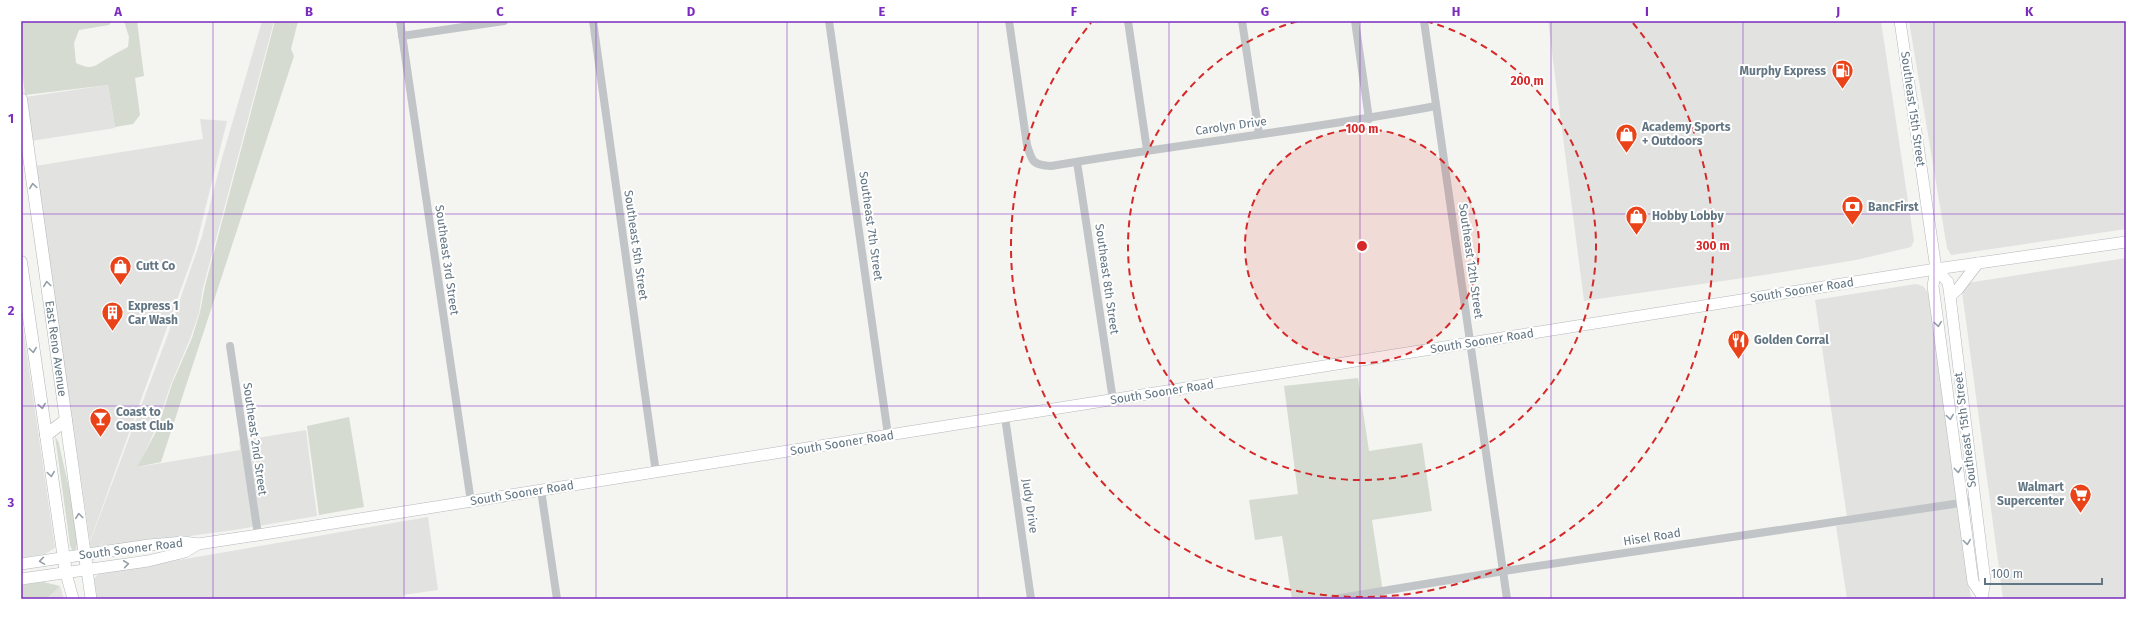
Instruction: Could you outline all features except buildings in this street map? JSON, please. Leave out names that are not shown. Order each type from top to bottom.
[{"type":"main road","name":"Southeast 15th Street","points":[[1900,21],[1936,269],[1933,286],[1973,582],[1981,596]]},
{"type":"main road","name":"East Reno Avenue","points":[[21,99],[26,170],[66,420],[91,599]]},
{"type":"main road","name":"South Sooner Road","points":[[21,564],[85,554],[184,542],[198,544],[258,535],[1936,269],[2126,242]]},
{"type":"main road","name":"East Reno Avenue","points":[[21,262],[63,558],[73,599]]},
{"type":"main road","points":[[1950,296],[1958,289],[1978,263]]},
{"type":"main road","name":"Southeast 15th Street","points":[[1936,269],[1948,282],[1950,296],[1985,581],[1981,596]]},
{"type":"main road","points":[[44,423],[66,420]]},
{"type":"main road","points":[[46,435],[66,420]]},
{"type":"main road","points":[[1953,437],[1966,435]]},
{"type":"main road","name":"South Sooner Road","points":[[21,579],[170,556],[185,552],[198,544]]},
{"type":"street","name":"Southeast 3rd Street","points":[[400,21],[471,502]]},
{"type":"street","points":[[402,36],[501,21]]},
{"type":"street","name":"Southeast 5th Street","points":[[593,21],[656,472]]},
{"type":"street","name":"Southeast 7th Street","points":[[829,21],[888,435]]},
{"type":"street","name":"Carolyn Drive","points":[[1009,21],[1027,145],[1031,159],[1038,165],[1052,166],[1147,150],[1369,119],[1436,106]]},
{"type":"street","points":[[1128,21],[1147,150]]},
{"type":"street","points":[[1242,21],[1259,134]]},
{"type":"street","points":[[1355,21],[1369,119]]},
{"type":"street","name":"Southeast 12th Street","points":[[1424,21],[1508,599]]},
{"type":"street","name":"Southeast 8th Street","points":[[1078,162],[1113,400]]},
{"type":"street","name":"Southeast 2nd Street","points":[[230,346],[258,535]]},
{"type":"street","name":"Judy Drive","points":[[1006,416],[1031,599]]},
{"type":"street","points":[[541,490],[557,599]]},
{"type":"street","name":"Hisel Road","points":[[1334,599],[1974,501]]},
{"type":"shaded area","points":[[112,21],[109,25],[79,30],[74,43],[76,63],[90,67],[128,47],[129,37],[124,21],[137,21],[144,76],[135,78],[140,115],[133,124],[115,127],[108,85],[25,95],[21,62],[21,22]]},
{"type":"shaded area","points":[[262,21],[274,21],[203,288],[199,313],[171,384],[156,428],[138,467],[240,450],[239,441],[306,430],[317,516],[234,530],[100,548],[104,539],[99,548],[93,548],[90,546],[90,542],[167,337],[202,236],[222,158]]},
{"type":"shaded area","points":[[275,21],[298,21],[291,49],[294,56],[161,462],[137,467],[157,430],[172,384],[192,338]]},
{"type":"shaded area","points":[[1548,21],[1881,21],[1914,241],[1911,247],[1856,260],[1584,301]]},
{"type":"shaded area","points":[[1909,21],[2126,21],[2126,229],[1951,255],[1947,248]]},
{"type":"shaded area","points":[[108,85],[115,128],[31,141],[25,97]]},
{"type":"shaded area","points":[[200,119],[227,121],[195,250],[90,541],[35,166],[203,139]]},
{"type":"shaded area","points":[[2126,258],[2126,599],[2003,599],[1961,284]]},
{"type":"shaded area","points":[[1916,284],[1923,286],[1929,294],[1971,599],[1847,599],[1836,526],[1848,524],[1815,300]]},
{"type":"shaded area","points":[[21,314],[55,548],[45,554],[21,558]]},
{"type":"shaded area","points":[[1358,378],[1369,451],[1422,443],[1432,511],[1372,520],[1384,599],[1292,599],[1282,536],[1255,540],[1249,500],[1298,494],[1284,386]]},
{"type":"shaded area","points":[[349,417],[364,507],[319,515],[307,426]]},
{"type":"shaded area","points":[[55,436],[59,443],[75,516],[77,543],[75,551],[72,550],[70,545]]},
{"type":"shaded area","points":[[428,517],[438,590],[403,595],[403,599],[96,599],[94,579],[98,574]]},
{"type":"shaded area","points":[[43,582],[60,586],[47,599],[21,599],[21,585]]},
{"type":"shaded area","points":[[60,586],[64,599],[47,599]]},
{"type":"place","name":"Murphy Express","points":[[1842,90]]},
{"type":"place","name":"Academy Sports + Outdoors","points":[[1627,154]]},
{"type":"place","name":"BancFirst","points":[[1853,226]]},
{"type":"place","name":"Hobby Lobby","points":[[1637,236]]},
{"type":"place","name":"Cutt Co","points":[[120,286]]},
{"type":"place","name":"Express 1 Car Wash","points":[[113,332]]},
{"type":"place","name":"Golden Corral","points":[[1738,360]]},
{"type":"place","name":"Coast to Coast Club","points":[[100,438]]},
{"type":"place","name":"Walmart Supercenter","points":[[2080,514]]}]
